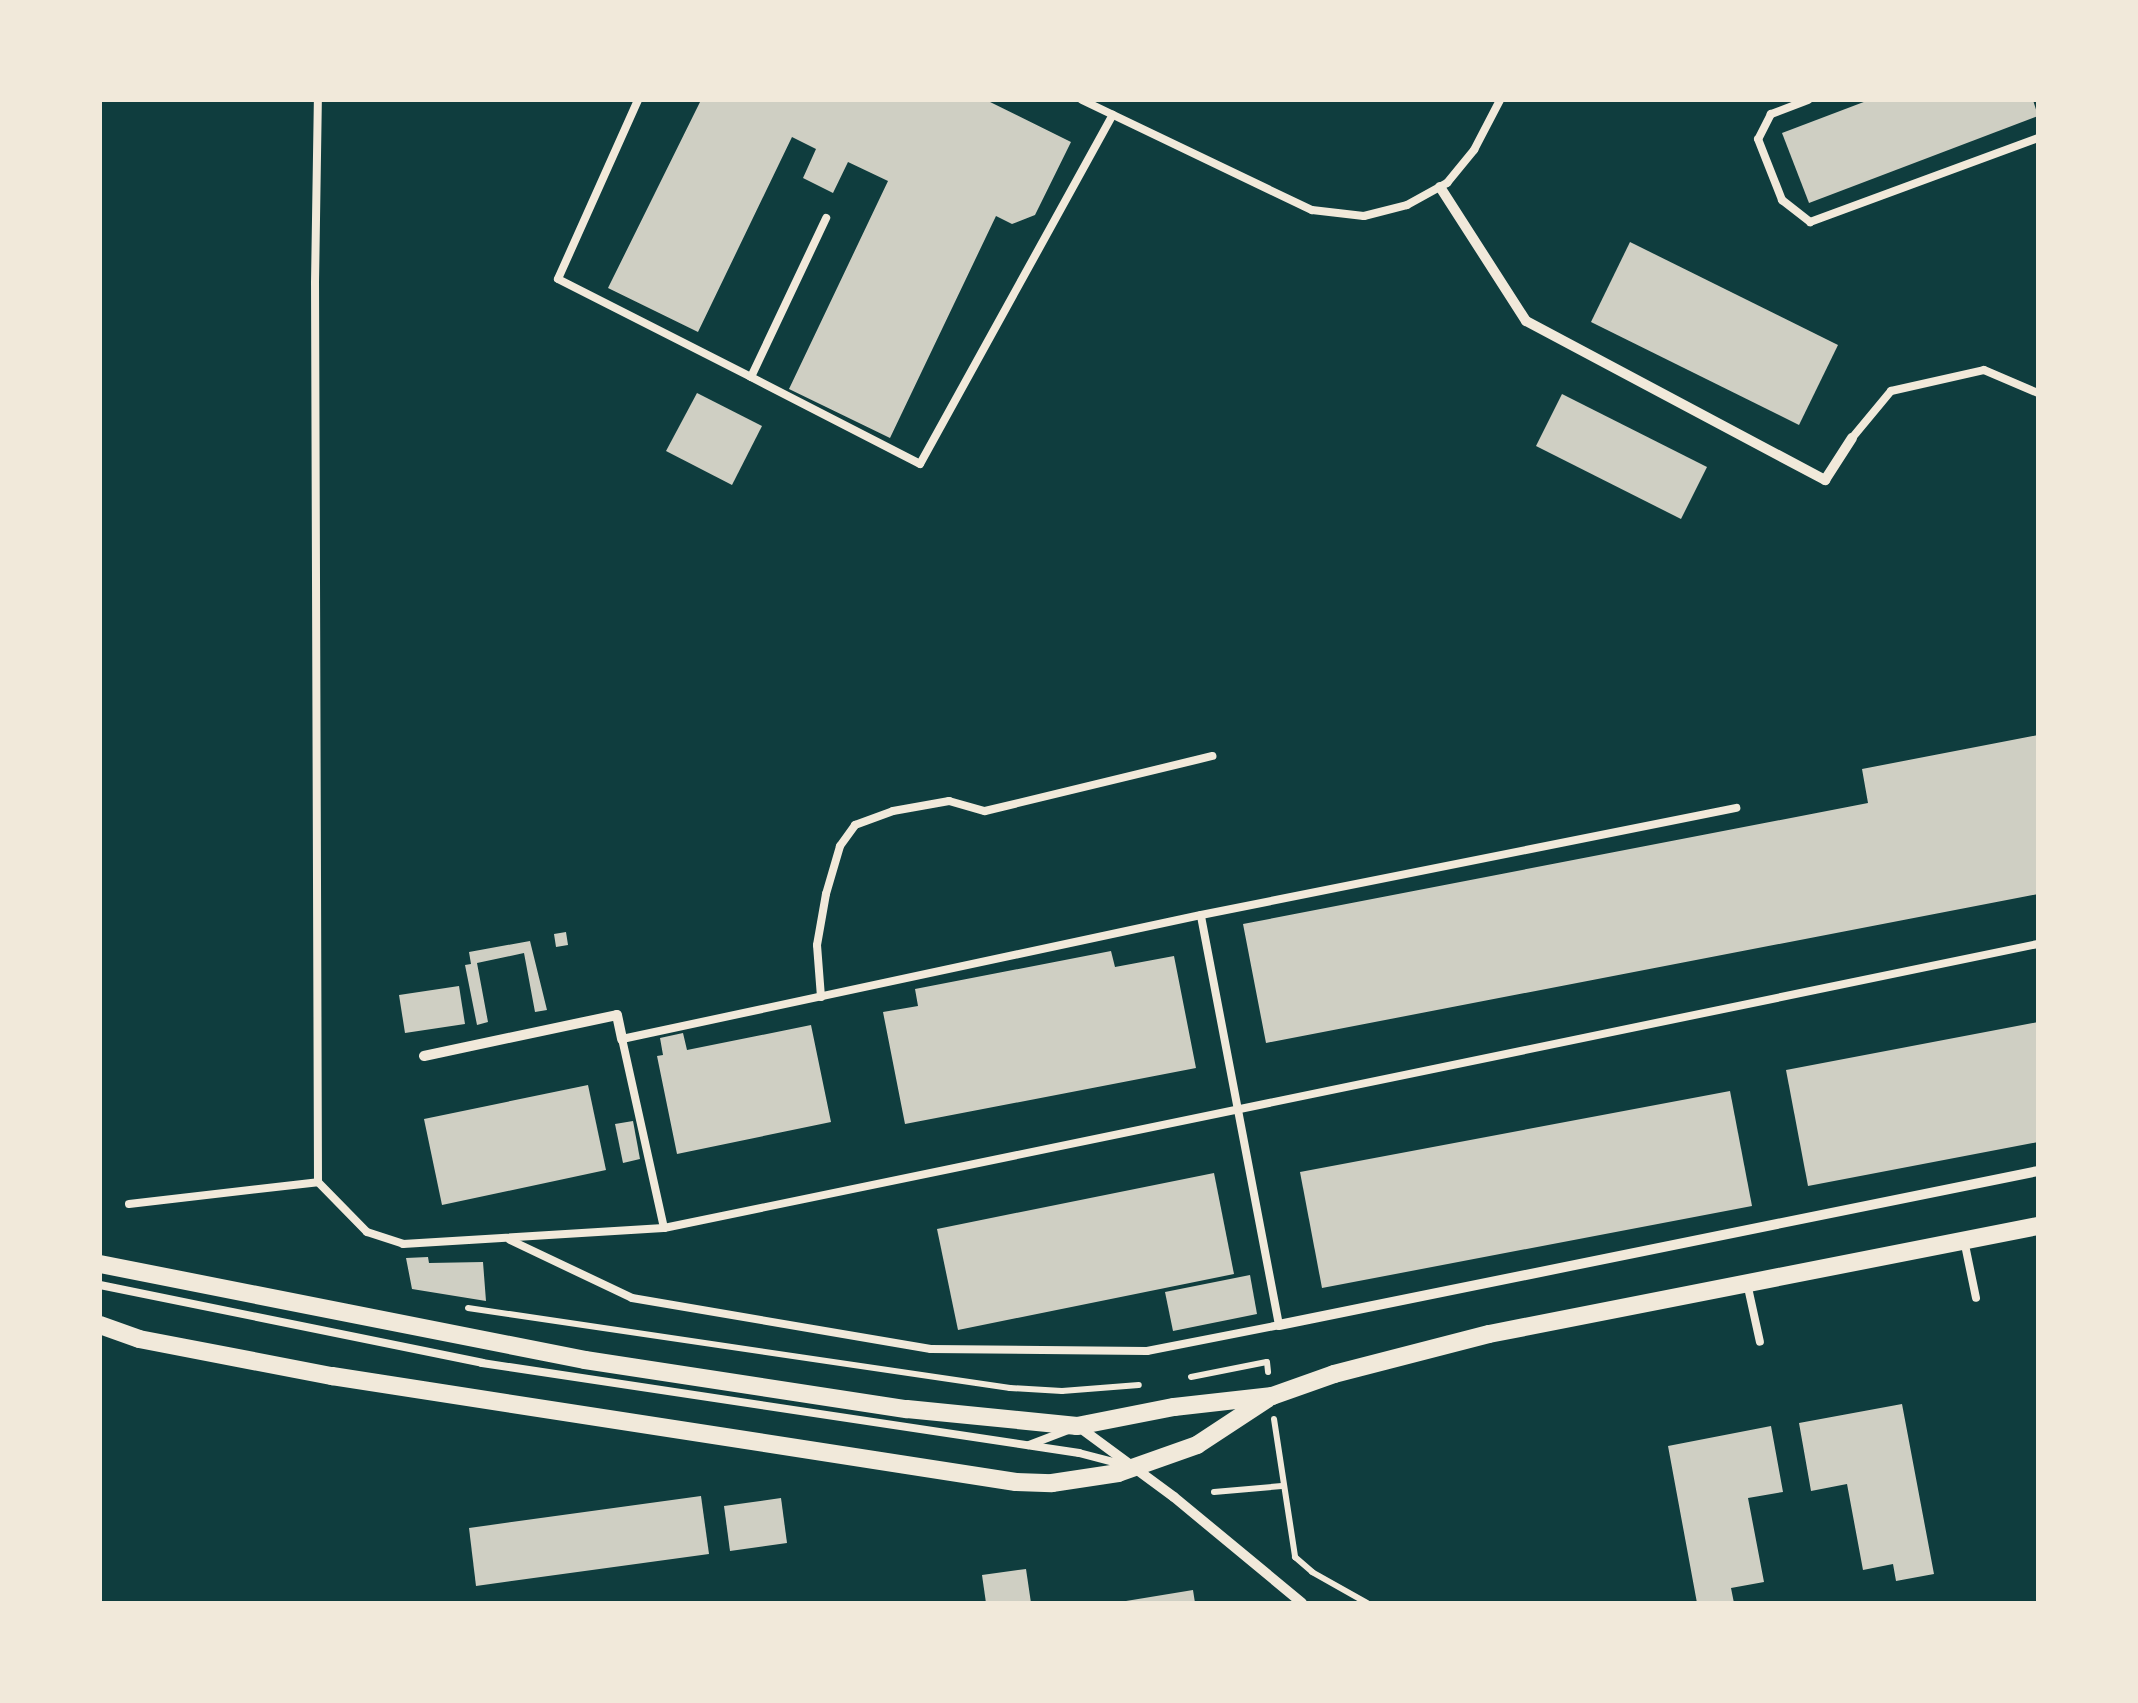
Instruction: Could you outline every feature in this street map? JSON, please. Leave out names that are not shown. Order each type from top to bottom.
[{"type":"street","points":[[1440,187],[1526,321],[1824,480],[1852,438]]},
{"type":"street","points":[[424,1056],[616,1015],[622,1039]]},
{"type":"street","points":[[1279,1326],[2038,1171]]},
{"type":"street","points":[[100,1264],[584,1360],[907,1409],[1078,1426],[1174,1408],[1272,1396],[1334,1374],[1473,1338],[2038,1226]]},
{"type":"street","points":[[100,1325],[139,1339],[332,1376],[1016,1482],[1093,1479],[1135,1468],[1196,1445],[1272,1396]]},
{"type":"street","points":[[1078,1426],[1302,1603]]},
{"type":"lane","points":[[318,100],[314,283],[318,1182],[367,1232],[403,1244],[664,1228],[2038,944]]},
{"type":"lane","points":[[638,100],[558,279],[920,464],[1112,114]]},
{"type":"lane","points":[[1082,100],[1312,210],[1364,216],[1407,205],[1440,187],[1474,150],[1500,100]]},
{"type":"lane","points":[[1808,100],[1771,114],[1758,139],[1782,200],[1810,222],[2038,138]]},
{"type":"lane","points":[[752,377],[826,218]]},
{"type":"lane","points":[[1852,438],[1891,390],[1984,370],[2038,393]]},
{"type":"lane","points":[[821,997],[817,945],[826,894],[840,846],[854,825],[893,810],[949,801],[985,810],[1212,756]]},
{"type":"lane","points":[[664,1228],[622,1039],[1201,915],[1736,808]]},
{"type":"lane","points":[[506,1238],[632,1298],[931,1349],[1147,1351],[1279,1326],[1201,915]]},
{"type":"lane","points":[[130,1204],[318,1182]]},
{"type":"lane","points":[[1964,1240],[1976,1298]]},
{"type":"lane","points":[[1748,1283],[1760,1342]]},
{"type":"lane","points":[[100,1285],[482,1364],[1079,1453],[1135,1468]]},
{"type":"lane","points":[[1025,1447],[1078,1426]]},
{"type":"path","points":[[466,1308],[981,1385],[1062,1391],[1146,1384]]},
{"type":"path","points":[[1181,1379],[1267,1362]]},
{"type":"path","points":[[1276,1434],[1295,1557],[1312,1572],[1366,1603]]},
{"type":"path","points":[[1214,1492],[1282,1486]]},
{"type":"building","points":[[701,100],[986,100],[1071,142],[1035,215],[1012,224],[996,216],[890,438],[789,389],[888,181],[848,162],[833,193],[803,178],[816,149],[792,137],[698,332],[608,288]]},
{"type":"building","points":[[1869,100],[2033,100],[2038,116],[1809,203],[1782,133]]},
{"type":"building","points":[[1630,242],[1838,345],[1799,425],[1591,322]]},
{"type":"building","points":[[697,393],[762,426],[732,485],[666,451]]},
{"type":"building","points":[[1562,394],[1707,467],[1681,519],[1536,446]]},
{"type":"building","points":[[2038,735],[2038,894],[1266,1043],[1243,924],[1868,803],[1862,769]]},
{"type":"building","points":[[566,932],[568,945],[556,947],[554,934]]},
{"type":"building","points":[[530,941],[547,1010],[535,1012],[524,953],[477,963],[488,1022],[477,1025],[465,965],[471,964],[469,952]]},
{"type":"building","points":[[1111,951],[1115,967],[1174,956],[1196,1068],[905,1124],[883,1012],[918,1006],[915,989]]},
{"type":"building","points":[[459,986],[465,1024],[405,1033],[399,995]]},
{"type":"building","points":[[2038,1022],[2038,1142],[1808,1186],[1786,1070]]},
{"type":"building","points":[[811,1025],[831,1122],[677,1154],[657,1056],[663,1055],[660,1038],[683,1033],[687,1050]]},
{"type":"building","points":[[588,1085],[606,1170],[442,1205],[424,1119]]},
{"type":"building","points":[[1730,1091],[1752,1206],[1322,1288],[1300,1172]]},
{"type":"building","points":[[633,1121],[640,1159],[623,1163],[615,1124]]},
{"type":"building","points":[[1214,1173],[1234,1274],[958,1330],[937,1229]]},
{"type":"building","points":[[428,1257],[429,1263],[483,1262],[486,1301],[412,1289],[406,1258]]},
{"type":"building","points":[[1250,1275],[1257,1314],[1173,1331],[1165,1292]]},
{"type":"building","points":[[1902,1404],[1934,1574],[1896,1581],[1893,1564],[1863,1570],[1847,1484],[1811,1491],[1799,1423]]},
{"type":"building","points":[[1771,1426],[1783,1492],[1748,1498],[1764,1582],[1731,1588],[1734,1603],[1697,1603],[1668,1446]]},
{"type":"building","points":[[701,1496],[709,1554],[476,1586],[469,1528]]},
{"type":"building","points":[[781,1498],[787,1543],[730,1551],[724,1506]]},
{"type":"building","points":[[1026,1569],[1031,1603],[986,1603],[982,1575]]},
{"type":"building","points":[[1193,1590],[1195,1603],[1126,1603],[1126,1601]]}]
